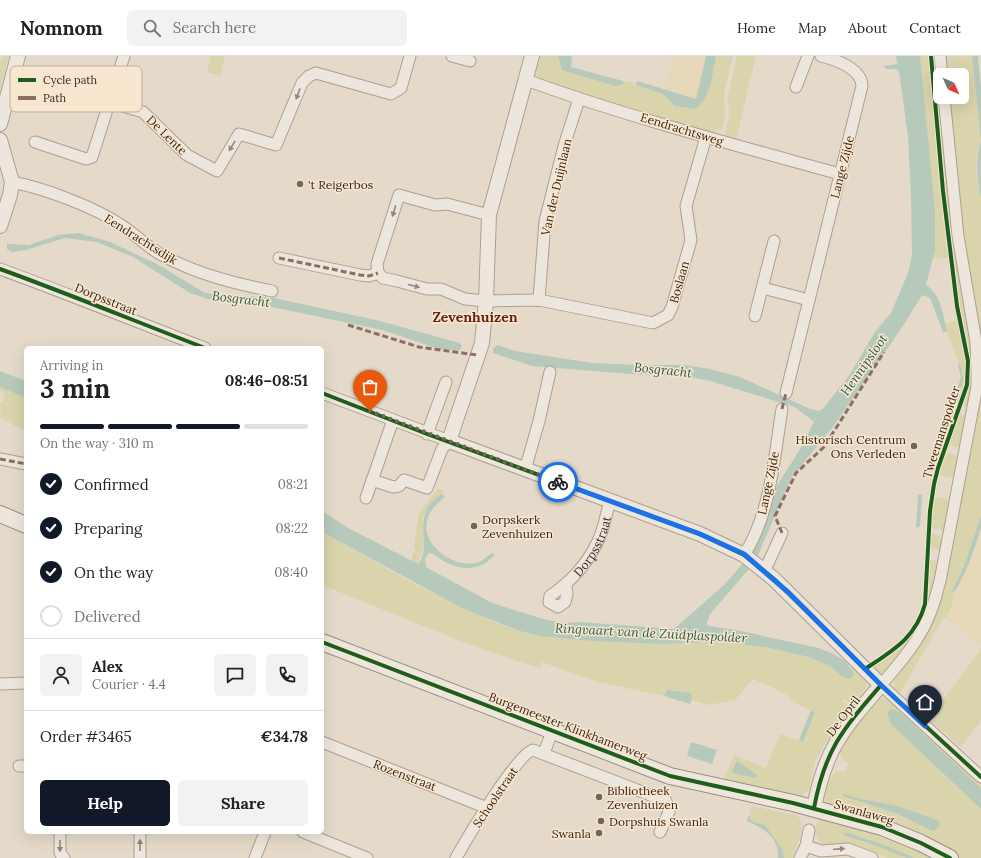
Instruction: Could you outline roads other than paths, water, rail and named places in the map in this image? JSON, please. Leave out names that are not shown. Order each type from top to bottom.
[{"type":"main road","points":[[0,514],[24,524]]},
{"type":"main road","name":"Burgemeester Klinkhamerweg","points":[[324,643],[552,732],[670,776],[814,808]]},
{"type":"main road","name":"Swanlaweg","points":[[814,808],[895,832],[950,858]]},
{"type":"street","points":[[16,66],[18,56]]},
{"type":"street","points":[[121,66],[124,56]]},
{"type":"street","name":"De Lente","points":[[142,112],[187,155],[217,171],[239,134],[276,145],[302,83],[309,76],[316,73],[391,94],[401,88],[410,56]]},
{"type":"street","points":[[452,56],[470,61]]},
{"type":"street","points":[[372,480],[393,487],[399,486],[404,480],[428,488],[442,449],[449,441],[482,343],[486,301],[489,216],[532,56]]},
{"type":"street","points":[[796,86],[808,56]]},
{"type":"street","name":"Lange Zijde","points":[[786,392],[862,82],[860,78],[842,62],[821,56]]},
{"type":"street","points":[[940,56],[941,68]]},
{"type":"street","name":"Eendrachtsweg","points":[[526,80],[579,99],[706,137],[840,174]]},
{"type":"street","points":[[0,124],[10,89]]},
{"type":"street","name":"Van der Duijnlaan","points":[[539,300],[545,221],[564,146],[579,99]]},
{"type":"street","name":"Tweemanspolder","points":[[881,685],[908,652],[932,610],[940,581],[976,386],[976,342],[958,236],[945,104]]},
{"type":"street","points":[[35,142],[86,159],[92,157],[107,112]]},
{"type":"street","name":"Boslaan","points":[[378,273],[383,278],[427,289],[441,289],[464,299],[486,301],[539,300],[653,323],[668,315],[672,307],[691,240],[686,206],[706,137]]},
{"type":"street","points":[[0,140],[3,165],[12,182],[10,195],[0,226]]},
{"type":"street","name":"Eendrachtsdijk","points":[[12,182],[46,191],[94,210],[122,226],[159,254],[183,266],[223,280],[272,291]]},
{"type":"street","points":[[278,258],[360,275],[369,276],[378,273],[377,264],[399,196],[434,206],[447,204],[489,216]]},
{"type":"street","points":[[755,316],[764,288],[774,242]]},
{"type":"street","name":"Dorpsstraat","points":[[0,269],[104,307],[124,317],[200,346]]},
{"type":"street","points":[[764,288],[809,300]]},
{"type":"street","points":[[526,470],[550,372]]},
{"type":"street","points":[[427,434],[446,382]]},
{"type":"street","name":"Dorpsstraat","points":[[324,394],[427,434],[700,534],[744,554],[789,593],[881,685]]},
{"type":"street","name":"Lange Zijde","points":[[744,554],[754,537],[762,513],[769,486],[782,409]]},
{"type":"street","points":[[366,498],[393,420]]},
{"type":"street","points":[[0,459],[24,464]]},
{"type":"street","name":"Dorpsstraat","points":[[566,586],[591,555],[598,541],[610,501]]},
{"type":"street","points":[[760,568],[782,533]]},
{"type":"street","points":[[0,684],[24,683]]},
{"type":"street","points":[[881,685],[981,777]]},
{"type":"street","name":"De Opril","points":[[814,808],[818,787],[832,748],[844,728],[881,685]]},
{"type":"street","name":"Burgemeester Klinkhamerweg","points":[[544,753],[552,732]]},
{"type":"street","name":"Rozenstraat","points":[[324,743],[487,808]]},
{"type":"street","name":"Schoolstraat","points":[[456,858],[487,808],[527,753],[533,750],[544,753]]},
{"type":"street","points":[[544,753],[666,801],[668,812],[660,832]]},
{"type":"street","points":[[800,858],[806,846],[810,830]]},
{"type":"street","points":[[60,834],[60,853],[64,858]]},
{"type":"street","points":[[140,834],[140,858]]},
{"type":"street","points":[[255,858],[264,834]]},
{"type":"street","points":[[308,834],[367,858]]},
{"type":"street","points":[[806,846],[821,851],[848,849],[872,858]]},
{"type":"water","points":[[558,56],[572,56],[571,67],[623,81],[623,84],[615,86],[562,70]]},
{"type":"water","points":[[706,56],[716,56],[712,78],[705,98],[695,109],[675,106],[663,94],[636,85],[637,81],[696,99]]},
{"type":"water","points":[[896,56],[920,56],[935,210],[935,250],[926,285],[938,299],[943,312],[947,331],[943,332],[930,298],[922,295],[901,329],[832,428],[791,478],[759,553],[749,569],[710,614],[706,625],[809,646],[831,653],[841,658],[849,666],[854,675],[850,679],[843,677],[831,667],[809,657],[765,647],[721,642],[660,644],[591,641],[540,636],[520,631],[462,608],[324,533],[324,512],[348,528],[418,564],[422,557],[424,548],[423,530],[426,511],[432,502],[442,494],[445,496],[430,512],[426,525],[427,535],[432,543],[447,557],[467,563],[476,563],[492,553],[494,555],[478,567],[465,568],[451,565],[429,553],[425,559],[426,567],[492,603],[540,618],[561,623],[580,622],[674,629],[725,584],[745,561],[775,489],[802,446],[814,422],[795,407],[707,380],[681,376],[631,374],[532,366],[493,353],[493,348],[498,345],[515,351],[592,363],[685,365],[710,369],[740,377],[810,409],[819,411],[823,409],[850,374],[875,332],[891,313],[908,273],[912,256],[908,136],[899,72],[896,69],[887,69],[883,66],[897,64]]},
{"type":"water","points":[[972,56],[978,56],[981,88],[981,140]]},
{"type":"water","points":[[981,141],[981,198],[977,170]]},
{"type":"water","name":"Bosgracht","points":[[79,233],[110,242],[157,264],[205,293],[269,297],[376,320],[460,343],[462,346],[460,350],[439,349],[382,330],[272,307],[211,300],[190,293],[133,257],[97,242],[65,238],[26,250],[12,252],[7,249],[7,244],[29,245],[58,235]]},
{"type":"water","points":[[958,365],[960,365],[963,379],[956,403],[953,402],[961,377]]},
{"type":"water","points":[[0,371],[24,380],[24,397],[0,387]]},
{"type":"water","points":[[948,408],[953,411],[946,427],[940,434],[937,433]]},
{"type":"water","points":[[918,495],[922,495],[920,526],[916,528]]},
{"type":"water","points":[[981,516],[981,528],[964,575],[955,591],[951,594],[964,566]]},
{"type":"water","points":[[667,690],[691,693],[692,700],[690,704],[664,696]]},
{"type":"water","points":[[891,709],[900,712],[981,788],[981,809],[891,724],[887,713]]},
{"type":"water","points":[[811,710],[815,712],[803,742],[799,740]]},
{"type":"water","points":[[691,742],[717,750],[712,764],[687,756]]},
{"type":"water","points":[[737,761],[757,775],[756,778],[733,773],[732,771]]},
{"type":"water","points":[[844,794],[860,799],[897,806],[937,820],[940,824],[937,829],[933,831],[896,813],[843,796]]},
{"type":"water","points":[[748,816],[750,817],[751,821],[765,825],[782,849],[784,858],[778,858],[778,851],[773,839],[759,827],[747,821]]},
{"type":"waterway","points":[[845,834],[877,844],[911,858]]},
{"type":"place","name":"'t Reigerbos","points":[[300,184]]},
{"type":"place","name":"Historisch Centrum Ons Verleden","points":[[914,446]]},
{"type":"place","name":"Dorpskerk Zevenhuizen","points":[[474,526]]},
{"type":"place","name":"Bibliotheek Zevenhuizen","points":[[599,797]]},
{"type":"place","name":"Dorpshuis Swanla","points":[[601,821]]},
{"type":"place","name":"Swanla","points":[[599,833]]},
{"type":"district","name":"Zevenhuizen","points":[[475,317]]},
{"type":"water label","name":"Hennipsloot","points":[[864,365]]},
{"type":"water label","name":"Ringvaart van de Zuidplaspolder","points":[[651,633]]}]
